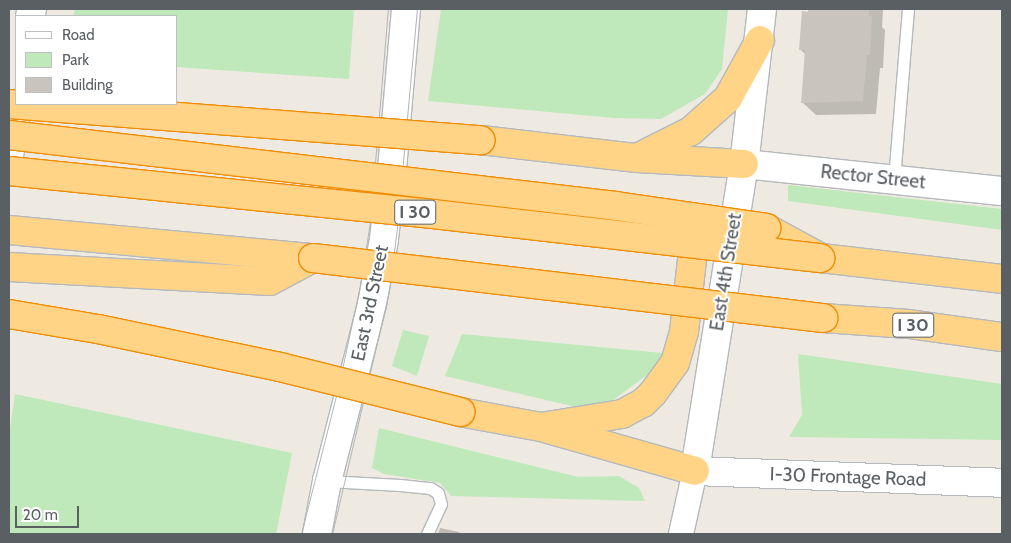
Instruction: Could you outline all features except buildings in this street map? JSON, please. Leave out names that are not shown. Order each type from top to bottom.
[{"type":"highway","points":[[637,158],[691,131],[728,98],[760,40]]},
{"type":"highway","points":[[22,105],[481,140],[637,158],[744,164]]},
{"type":"highway","points":[[9,135],[616,206],[766,228],[821,258]]},
{"type":"highway","points":[[392,169],[662,220],[683,229],[690,238],[693,251],[692,268],[684,332],[675,363],[654,393],[643,403],[622,414],[541,427]]},
{"type":"highway","name":"I 30","points":[[9,171],[433,214],[1002,279]]},
{"type":"highway","name":"I 30","points":[[9,230],[313,258],[822,318],[909,324],[1002,337]]},
{"type":"highway","points":[[9,267],[270,281],[313,258]]},
{"type":"highway","points":[[9,314],[98,329],[280,367],[460,412],[541,427],[695,471]]},
{"type":"main road","name":"East 3rd Street","points":[[317,534],[328,481],[372,304],[384,239],[406,9]]},
{"type":"main road","name":"East 4th Street","points":[[695,471],[744,164],[760,40],[762,9]]},
{"type":"main road","points":[[9,156],[17,105]]},
{"type":"main road","name":"Rector Street","points":[[744,164],[1002,191]]},
{"type":"main road","name":"I-30 Frontage Road","points":[[695,471],[1002,483]]},
{"type":"street","name":"East 4th Street","points":[[681,534],[695,471]]},
{"type":"lane","points":[[894,179],[908,9]]},
{"type":"lane","points":[[328,481],[430,488],[438,493],[441,504],[427,534]]},
{"type":"green space","points":[[75,9],[354,9],[349,79],[178,67],[178,15],[73,15]]},
{"type":"green space","points":[[441,9],[728,9],[722,69],[705,94],[661,119],[614,118],[428,101]]},
{"type":"green space","points":[[788,185],[1002,209],[1002,230],[788,201]]},
{"type":"green space","points":[[403,330],[429,336],[417,376],[392,366]]},
{"type":"green space","points":[[462,334],[662,353],[662,364],[597,412],[445,376]]},
{"type":"green space","points":[[798,354],[1002,384],[1002,440],[789,437],[802,415]]},
{"type":"green space","points":[[15,394],[292,453],[276,534],[9,534],[9,436]]},
{"type":"green space","points":[[379,428],[578,477],[619,476],[639,488],[645,501],[451,496],[440,483],[384,474],[372,468]]},
{"type":"tram line","points":[[301,534],[338,388],[360,285],[370,222],[388,9]]},
{"type":"tram line","points":[[332,534],[389,291],[397,228],[417,9]]}]
